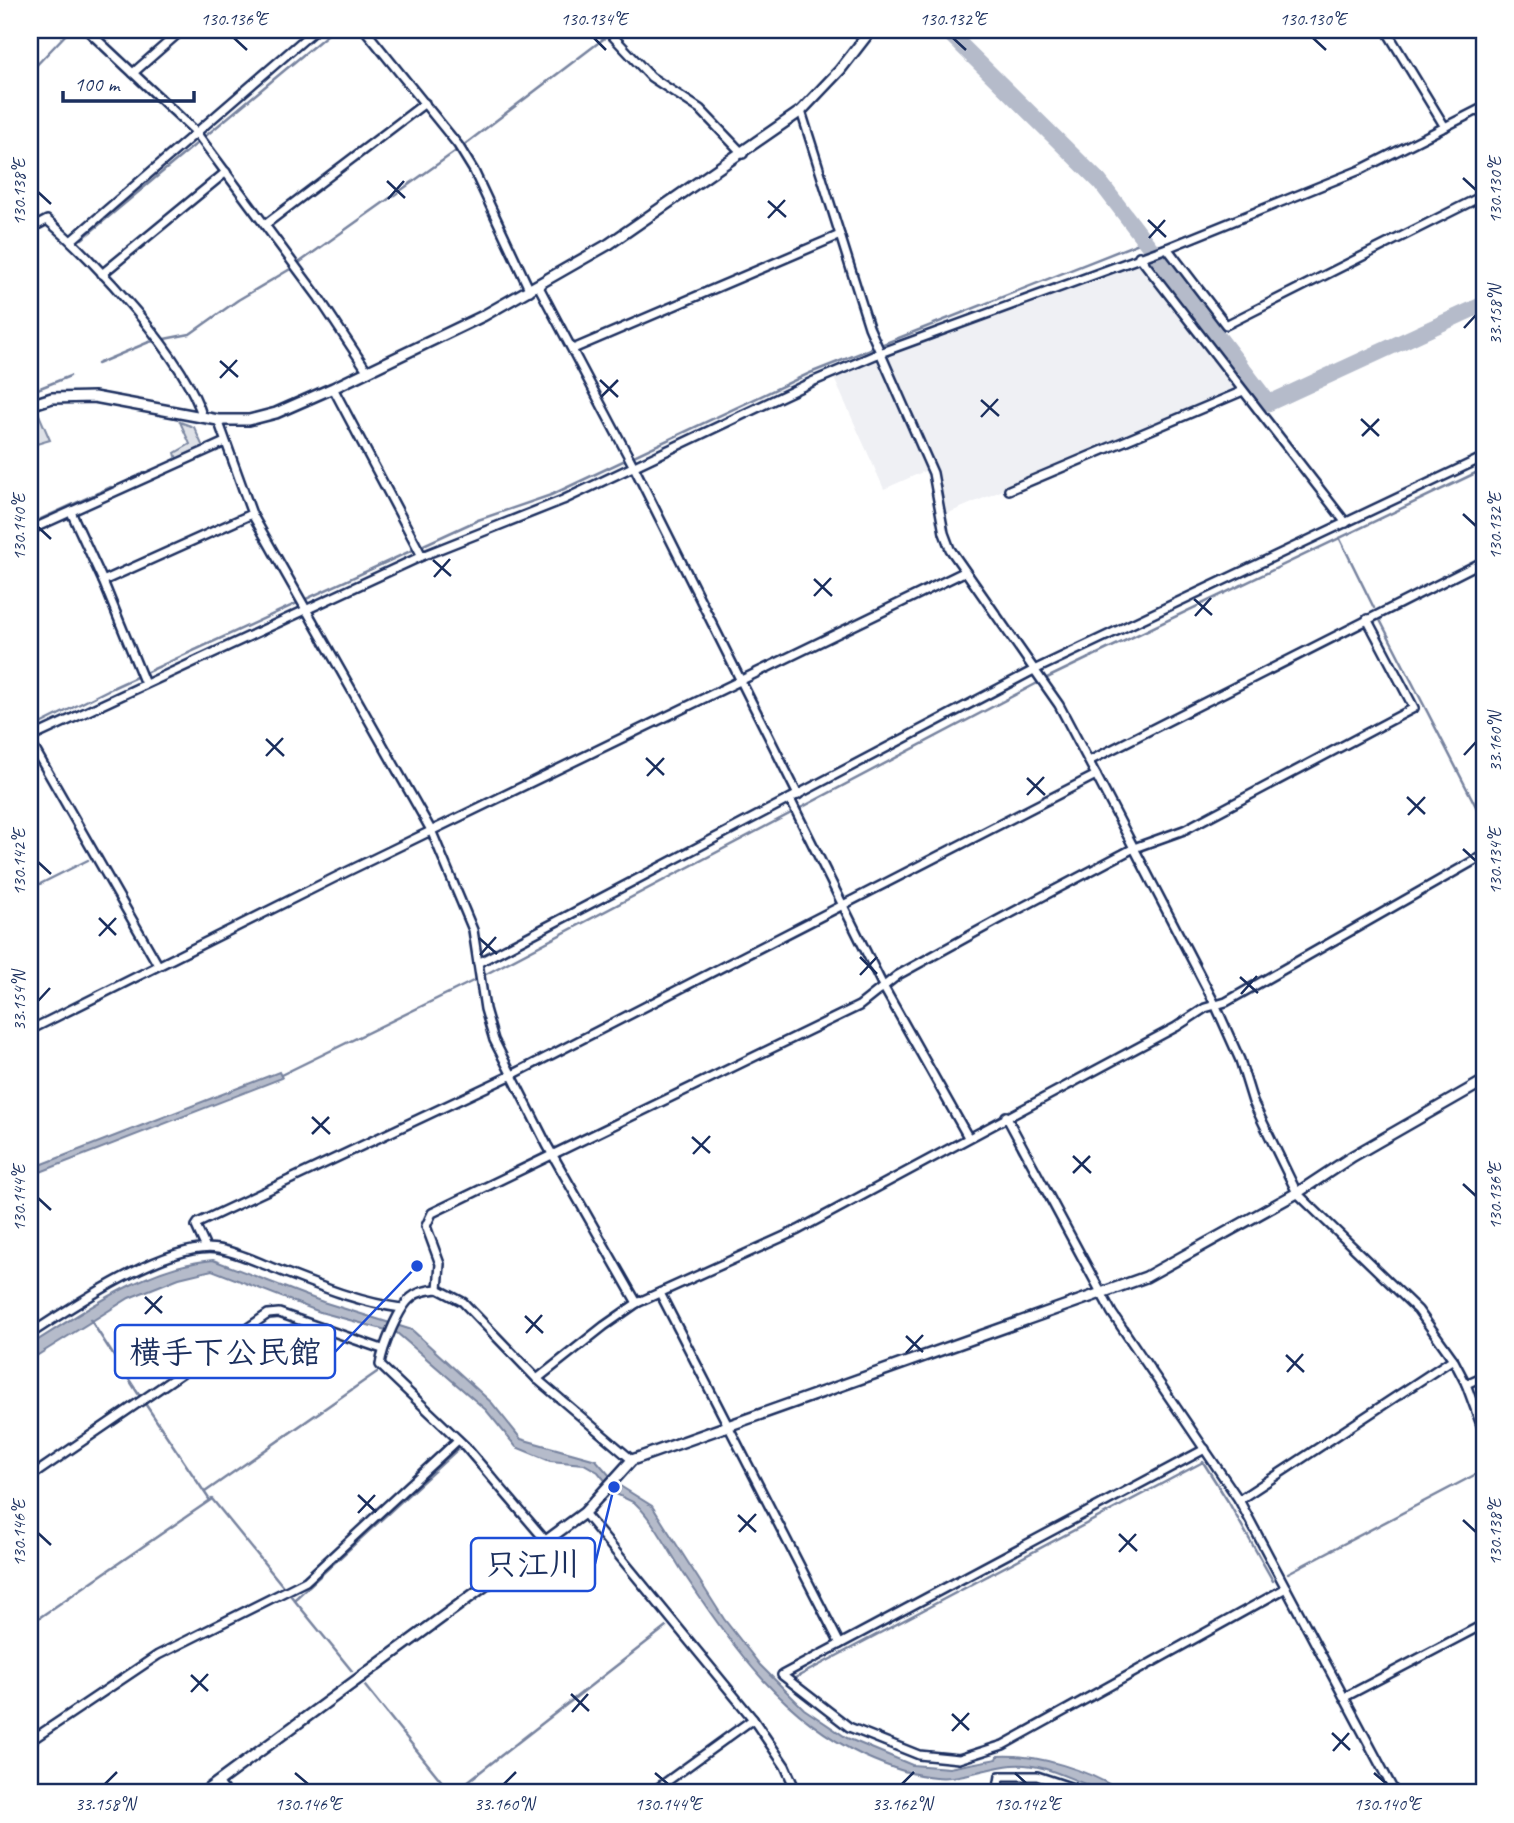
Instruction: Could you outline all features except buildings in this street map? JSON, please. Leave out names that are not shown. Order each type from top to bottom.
[{"type":"street","points":[[87,30],[200,138],[266,224],[368,372]]},
{"type":"street","points":[[134,73],[182,30]]},
{"type":"street","points":[[72,240],[200,138],[315,30]]},
{"type":"street","points":[[365,30],[458,145],[474,171],[535,288],[573,349],[634,465],[798,794]]},
{"type":"street","points":[[607,30],[651,77],[700,109],[743,154]]},
{"type":"street","points":[[30,405],[52,398],[94,397],[203,418],[249,420],[276,413],[333,388],[535,288],[609,244],[743,154],[801,111],[840,70],[871,30]]},
{"type":"street","points":[[1386,30],[1445,127]]},
{"type":"street","points":[[266,224],[425,103]]},
{"type":"street","points":[[158,965],[30,740],[144,682],[306,608],[422,556],[563,500],[880,353],[1139,256],[1167,248],[1360,170],[1484,107]]},
{"type":"street","points":[[801,111],[874,341],[933,473],[944,533],[964,572],[1059,705],[1215,1004],[1240,1060],[1253,1102],[1297,1193],[1418,1310],[1453,1359],[1466,1384],[1484,1433]]},
{"type":"street","points":[[102,274],[226,172]]},
{"type":"street","points":[[1167,248],[1226,325],[1484,195]]},
{"type":"street","points":[[30,229],[47,220],[72,240],[157,340],[183,378],[203,418]]},
{"type":"street","points":[[573,349],[840,235]]},
{"type":"street","points":[[1139,256],[1346,523]]},
{"type":"street","points":[[333,388],[422,556]]},
{"type":"street","points":[[1009,490],[1243,391]]},
{"type":"street","points":[[218,420],[252,514],[431,830],[473,930],[494,1040],[552,1154],[637,1303]]},
{"type":"street","points":[[30,530],[225,442]]},
{"type":"street","points":[[478,966],[791,802],[798,794],[1035,674],[1484,457]]},
{"type":"street","points":[[71,512],[103,581],[144,682]]},
{"type":"street","points":[[103,581],[252,514]]},
{"type":"street","points":[[1089,761],[1185,715],[1484,561]]},
{"type":"street","points":[[30,1030],[431,830],[964,572]]},
{"type":"street","points":[[438,1289],[440,1264],[426,1226],[429,1216],[859,1006],[883,986],[998,920],[1135,848],[1184,830],[1414,708],[1367,619]]},
{"type":"street","points":[[206,1248],[196,1226],[198,1223],[512,1075],[1096,775]]},
{"type":"street","points":[[791,802],[844,903],[883,986],[968,1137]]},
{"type":"street","points":[[537,1379],[604,1325],[637,1303],[798,1230],[1215,1004],[1226,1002],[1484,855]]},
{"type":"street","points":[[203,1793],[584,1513],[632,1460],[1146,1277],[1297,1193],[1353,1156],[1484,1081]]},
{"type":"street","points":[[1006,1116],[1101,1295],[1239,1500],[1395,1793]]},
{"type":"street","points":[[30,1334],[117,1280],[163,1261],[206,1248],[236,1254],[337,1292],[401,1308]]},
{"type":"street","points":[[546,1541],[458,1440],[380,1366],[382,1349],[401,1308],[412,1296],[438,1289],[463,1302],[537,1379],[632,1460]]},
{"type":"street","points":[[660,1293],[840,1644]]},
{"type":"street","points":[[30,1477],[268,1314],[279,1313],[382,1349]]},
{"type":"street","points":[[1239,1500],[1453,1359]]},
{"type":"street","points":[[1466,1384],[1484,1376]]},
{"type":"street","points":[[30,1741],[158,1655],[306,1580],[458,1440]]},
{"type":"street","points":[[1205,1449],[782,1675],[849,1727],[919,1755],[959,1759],[1003,1745],[1286,1588]]},
{"type":"street","points":[[584,1513],[753,1719],[785,1766],[797,1793]]},
{"type":"street","points":[[1345,1697],[1484,1624]]},
{"type":"street","points":[[651,1793],[753,1719]]},
{"type":"street","points":[[997,1793],[1000,1776],[1037,1776],[1088,1793]]},
{"type":"street","points":[[218,1782],[226,1793]]},
{"type":"shaded area","points":[[1138,260],[1239,390],[944,515],[936,470],[886,355]]},
{"type":"shaded area","points":[[878,357],[927,470],[884,489],[833,376]]},
{"type":"shaded area","points":[[37,410],[50,440],[30,446],[30,414]]},
{"type":"shaded area","points":[[180,422],[194,427],[203,447],[177,459],[175,453],[190,444]]},
{"type":"water","points":[[279,1072],[282,1078],[30,1176],[30,1169]]},
{"type":"water","points":[[213,1260],[323,1302],[412,1330],[492,1403],[521,1439],[596,1460],[617,1484],[652,1506],[724,1619],[760,1665],[804,1709],[847,1738],[912,1765],[949,1768],[997,1759],[998,1756],[1046,1761],[1095,1777],[1124,1793],[1096,1788],[1055,1772],[1027,1765],[1003,1766],[954,1777],[916,1774],[872,1760],[835,1740],[808,1722],[785,1701],[742,1655],[704,1604],[656,1529],[635,1503],[616,1494],[598,1472],[584,1464],[550,1461],[516,1447],[486,1410],[397,1333],[320,1312],[212,1270],[179,1278],[129,1298],[30,1360],[30,1345],[117,1292],[164,1271]]},
{"type":"waterway","points":[[30,72],[70,30]]},
{"type":"waterway","points":[[82,239],[333,30]]},
{"type":"waterway","points":[[946,30],[1100,182],[1269,403],[1484,304]]},
{"type":"waterway","points":[[464,145],[606,37]]},
{"type":"waterway","points":[[300,262],[456,151]]},
{"type":"waterway","points":[[30,729],[108,690],[478,520],[551,495],[810,373],[1144,241]]},
{"type":"waterway","points":[[97,364],[149,342],[190,334],[238,300],[292,268]]},
{"type":"waterway","points":[[30,392],[70,376]]},
{"type":"waterway","points":[[281,1075],[471,982],[1047,678],[1484,469]]},
{"type":"waterway","points":[[30,524],[111,487]]},
{"type":"waterway","points":[[1340,539],[1374,608]]},
{"type":"waterway","points":[[1379,618],[1484,822]]},
{"type":"waterway","points":[[30,889],[88,860]]},
{"type":"waterway","points":[[90,1319],[139,1395]]},
{"type":"waterway","points":[[205,1492],[377,1372]]},
{"type":"waterway","points":[[146,1405],[209,1499]]},
{"type":"waterway","points":[[295,1599],[458,1449]]},
{"type":"waterway","points":[[793,1679],[1203,1462],[1273,1581]]},
{"type":"waterway","points":[[1288,1573],[1484,1470]]},
{"type":"waterway","points":[[30,1624],[212,1499],[352,1671]]},
{"type":"waterway","points":[[453,1793],[666,1627]]},
{"type":"waterway","points":[[365,1686],[451,1793]]},
{"type":"waterway","points":[[1474,1793],[1484,1787]]},
{"type":"place","name":"横手下公民館","points":[[417,1266]]},
{"type":"place","name":"只江川","points":[[614,1487]]}]
